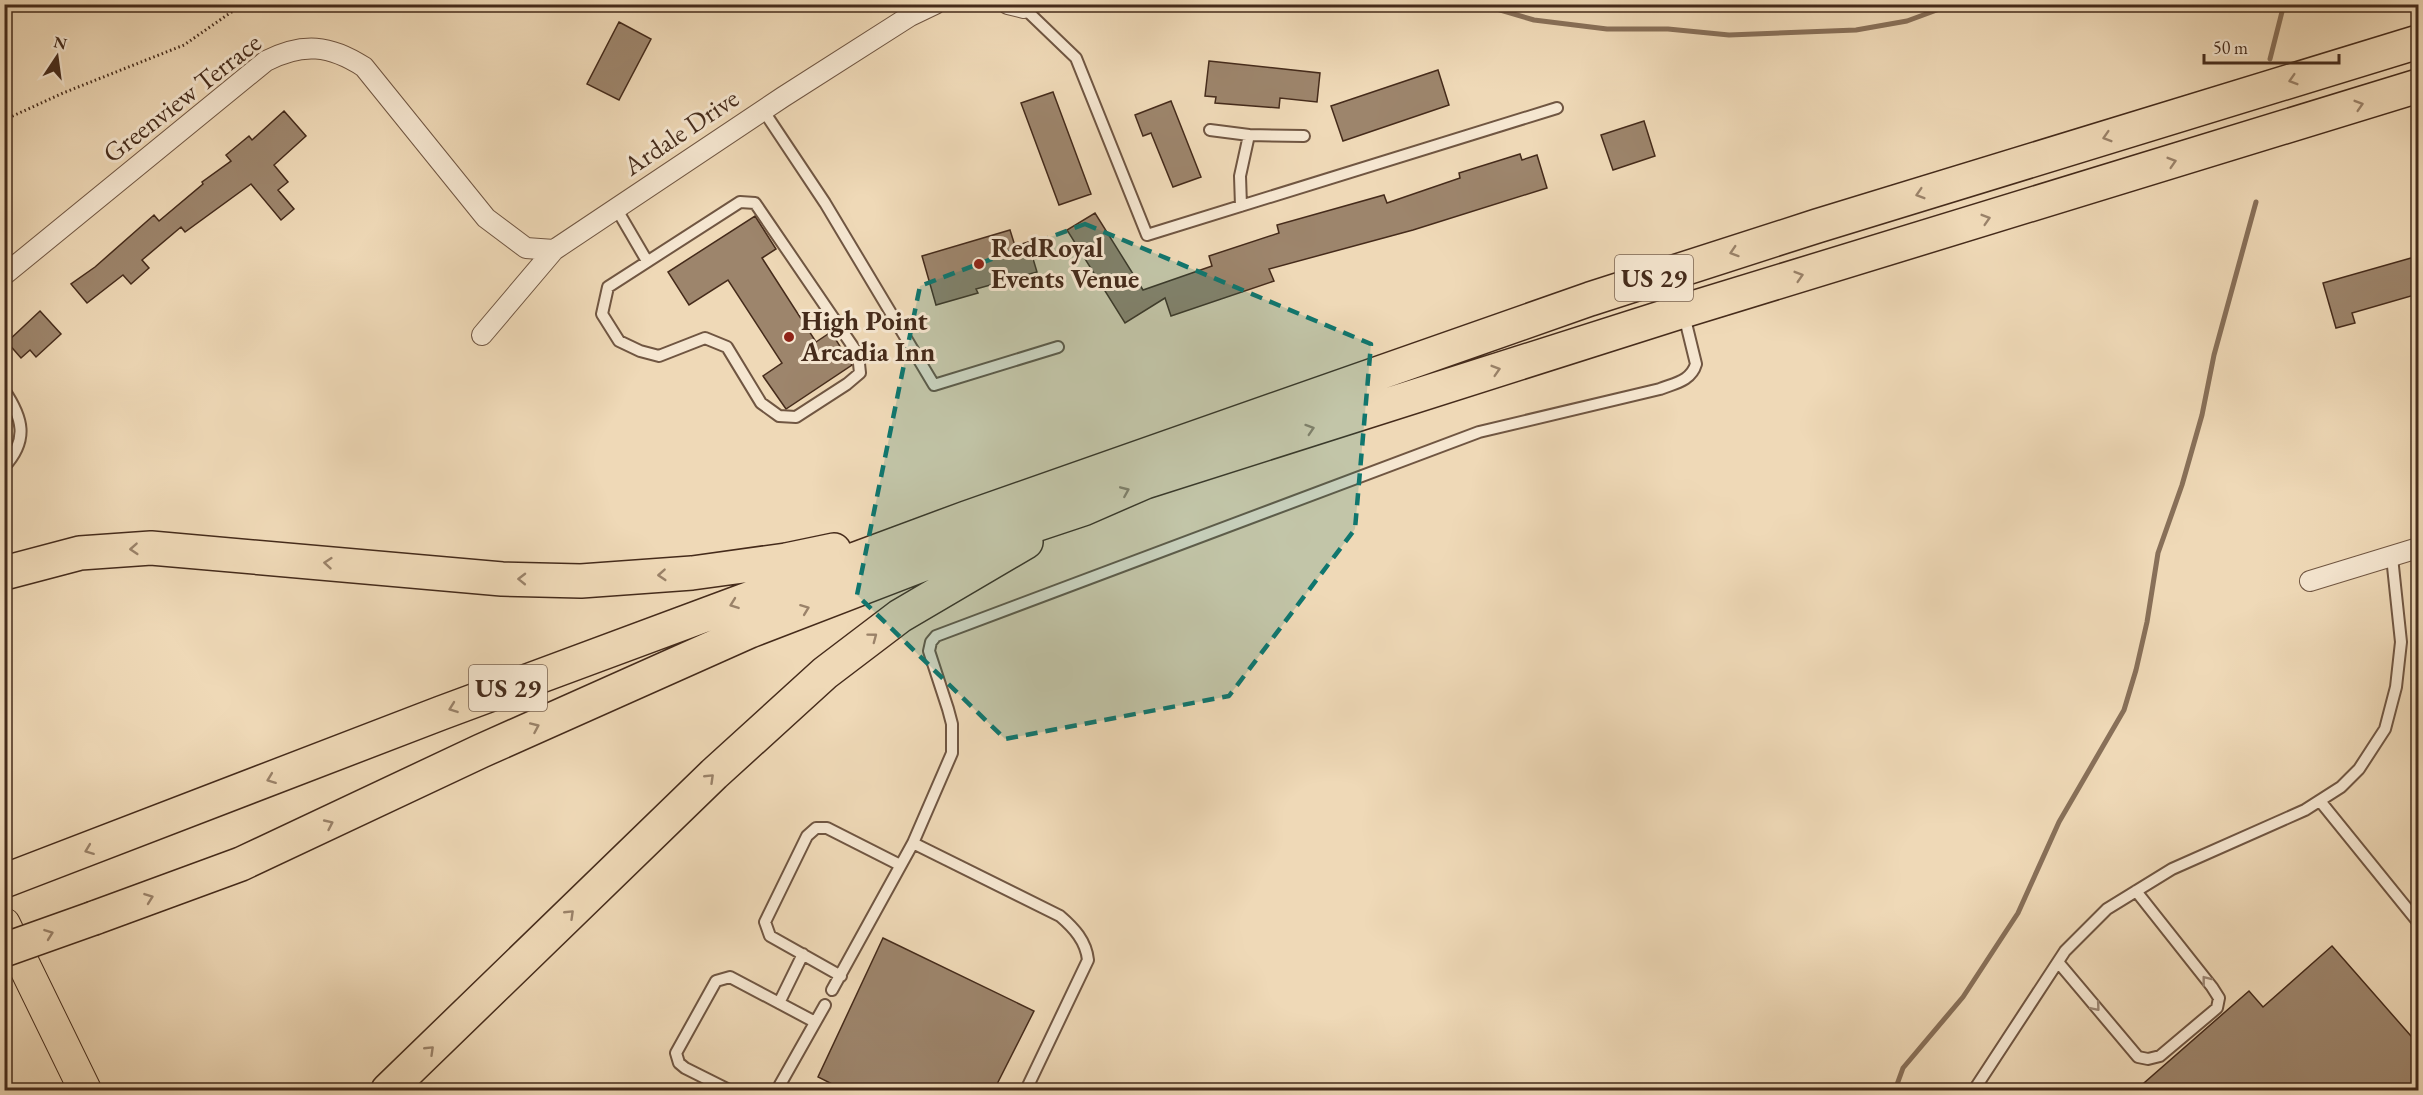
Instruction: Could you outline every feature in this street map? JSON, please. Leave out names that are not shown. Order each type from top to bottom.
[{"type":"highway","name":"US 29","points":[[4,881],[430,717],[966,518],[1590,299],[1817,226],[2418,42]]},
{"type":"highway","name":"US 29","points":[[4,950],[241,864],[481,751],[750,631],[963,549],[1083,509],[1168,475],[1683,311],[2418,86]]},
{"type":"highway","points":[[388,1090],[714,774],[825,673],[900,616],[1083,509]]},
{"type":"highway","points":[[4,573],[80,553],[151,548],[502,579],[581,581],[692,573],[786,560],[844,548],[908,525],[966,518]]},
{"type":"main road","points":[[4,924],[85,1090]]},
{"type":"street","name":"Ardale Drive","points":[[482,335],[554,250],[763,110],[910,16],[935,4]]},
{"type":"street","name":"Greenview Terrace","points":[[4,275],[266,61],[283,52],[306,48],[328,49],[364,67],[486,218],[526,248],[554,250]]},
{"type":"street","points":[[2310,581],[2418,548]]},
{"type":"lane","points":[[1016,6],[1076,58],[1147,235],[1557,108]]},
{"type":"lane","points":[[763,110],[825,203],[934,385],[1058,347]]},
{"type":"lane","points":[[1210,130],[1249,135],[1304,136]]},
{"type":"lane","points":[[1241,206],[1240,176],[1249,135]]},
{"type":"lane","points":[[740,202],[755,203],[858,354],[860,373],[796,417],[779,416],[761,403],[727,347],[705,338],[659,356],[640,351],[619,341],[602,314],[608,286],[647,261],[740,202]]},
{"type":"lane","points":[[616,208],[647,261]]},
{"type":"lane","points":[[832,990],[913,843],[952,753],[952,724],[929,651],[931,642],[936,636],[1479,432],[1686,380],[1694,371],[1696,364],[1683,311]]},
{"type":"lane","points":[[4,390],[15,406],[22,427],[16,452],[4,467]]},
{"type":"lane","points":[[1974,1090],[2065,951],[2108,909],[2172,869],[2306,810],[2342,787],[2359,769],[2385,729],[2397,687],[2401,642],[2392,557]]},
{"type":"lane","points":[[2320,801],[2418,922]]},
{"type":"lane","points":[[840,976],[770,936],[765,922],[811,831],[816,828],[827,828],[900,865]]},
{"type":"lane","points":[[913,843],[1060,916],[1079,934],[1088,960],[1026,1090]]},
{"type":"lane","points":[[2058,962],[2138,1057],[2148,1059],[2160,1056],[2217,1008],[2219,998],[2212,987],[2136,891]]},
{"type":"lane","points":[[779,1003],[803,954]]},
{"type":"lane","points":[[729,1090],[685,1068],[679,1063],[676,1053],[716,981],[730,977],[815,1022]]},
{"type":"lane","points":[[777,1090],[825,1005]]},
{"type":"path","points":[[4,120],[63,93],[184,45],[243,4]]},
{"type":"highlighted area","points":[[1085,224],[1371,344],[1355,529],[1229,696],[1005,739],[857,595],[920,286]]},
{"type":"building","points":[[619,22],[651,39],[619,100],[587,84]]},
{"type":"building","points":[[1209,61],[1320,73],[1317,102],[1280,98],[1279,108],[1215,103],[1216,97],[1205,96]]},
{"type":"building","points":[[1438,70],[1449,105],[1343,141],[1331,106]]},
{"type":"building","points":[[1053,92],[1091,194],[1059,205],[1021,103]]},
{"type":"building","points":[[1171,101],[1201,177],[1173,187],[1151,133],[1143,136],[1135,115]]},
{"type":"building","points":[[284,111],[306,136],[274,165],[288,182],[278,190],[294,209],[281,220],[251,184],[185,232],[181,227],[142,260],[149,268],[131,284],[123,275],[87,303],[71,284],[95,267],[154,215],[159,221],[203,184],[202,182],[231,161],[226,155],[249,136],[252,140]]},
{"type":"building","points":[[1644,121],[1655,156],[1613,170],[1601,135]]},
{"type":"building","points":[[1520,154],[1522,160],[1537,155],[1547,188],[1413,230],[1269,269],[1274,281],[1171,316],[1165,298],[1125,323],[1067,230],[1095,213],[1143,290],[1212,266],[1209,256],[1279,233],[1277,225],[1384,195],[1387,203],[1460,178],[1459,173]]},
{"type":"building","name":"High Point Arcadia Inn","points":[[755,216],[776,249],[762,258],[816,342],[831,332],[852,365],[786,409],[763,376],[782,363],[728,280],[689,305],[668,272]]},
{"type":"building","name":"RedRoyal Events Venue","points":[[1010,230],[1015,246],[1028,242],[1037,272],[976,289],[978,293],[936,305],[922,256]]},
{"type":"building","points":[[2418,256],[2418,294],[2352,313],[2355,323],[2336,328],[2323,283]]},
{"type":"building","points":[[40,311],[61,334],[36,357],[30,350],[21,358],[7,342]]},
{"type":"building","points":[[883,938],[1034,1011],[994,1090],[844,1090],[818,1077]]},
{"type":"building","points":[[2332,946],[2418,1044],[2418,1090],[2136,1090],[2249,991],[2263,1007]]},
{"type":"waterway","points":[[1480,4],[1534,20],[1607,29],[1668,29],[1729,35],[1856,30],[1907,21],[1953,4]]},
{"type":"waterway","points":[[2270,59],[2284,4]]},
{"type":"waterway","points":[[1895,1090],[1903,1068],[1963,997],[2018,913],[2059,822],[2124,710],[2147,622],[2158,553],[2182,485],[2202,415],[2214,355],[2256,202]]},
{"type":"place","name":"RedRoyal Events Venue","points":[[979,264]]},
{"type":"place","name":"High Point Arcadia Inn","points":[[789,337]]}]
